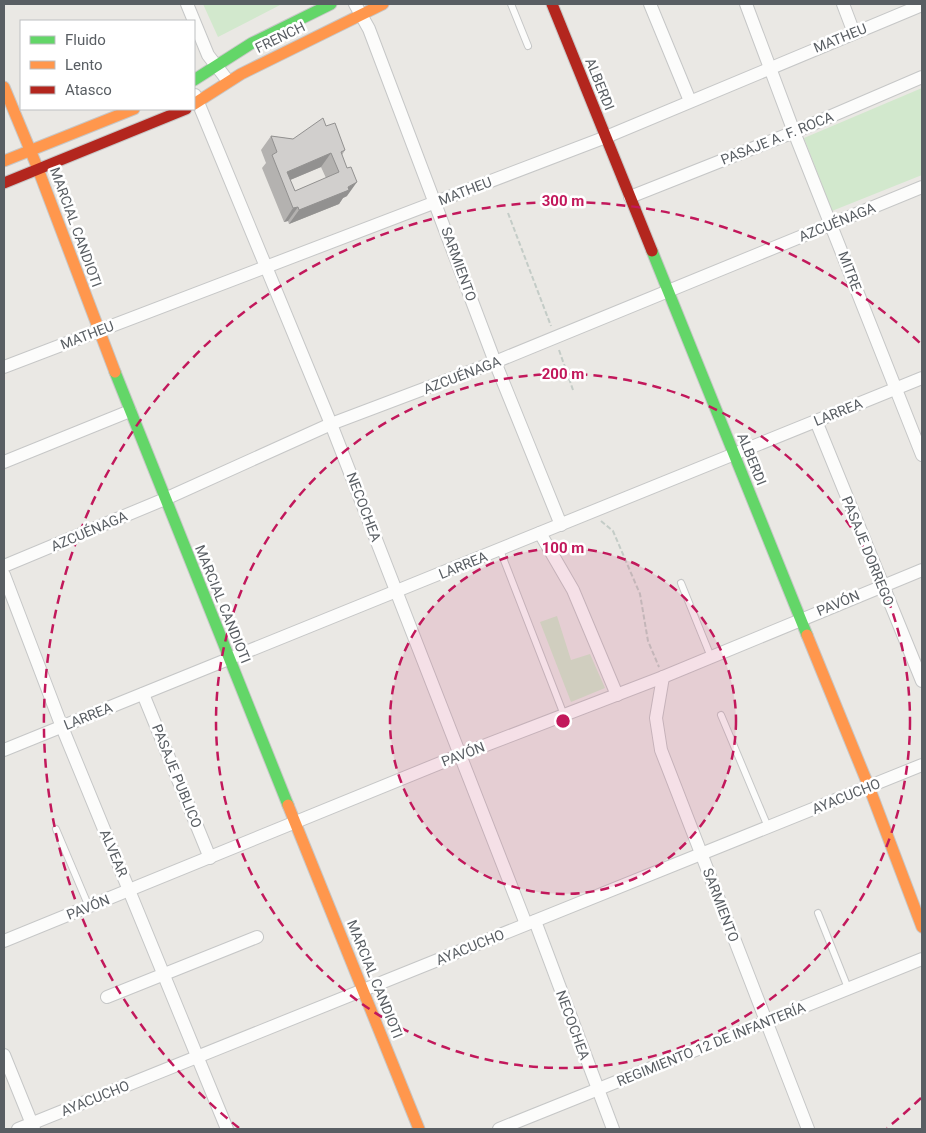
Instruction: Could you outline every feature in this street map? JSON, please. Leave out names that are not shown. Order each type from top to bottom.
[{"type":"street","points":[[187,4],[194,20]]},
{"type":"street","name":"FRENCH","points":[[195,79],[252,43],[331,4]]},
{"type":"street","name":"FRENCH","points":[[195,100],[358,9],[383,4]]},
{"type":"street","name":"ALBERDI","points":[[552,4],[869,786],[922,927]]},
{"type":"street","points":[[650,4],[690,101]]},
{"type":"street","name":"MITRE","points":[[746,4],[771,66],[794,132],[832,223],[922,455]]},
{"type":"street","points":[[843,4],[854,33]]},
{"type":"street","name":"MATHEU","points":[[4,367],[606,137],[771,66],[922,5]]},
{"type":"street","name":"SARMIENTO","points":[[358,9],[369,29],[495,362],[562,525]]},
{"type":"street","points":[[195,23],[208,55],[228,81]]},
{"type":"street","name":"PASAJE A. F. ROCA","points":[[630,197],[794,132],[922,76]]},
{"type":"street","name":"MARCIAL CANDIOTI","points":[[4,87],[38,169],[98,331],[229,660],[419,1129]]},
{"type":"street","name":"NECOCHEA","points":[[195,100],[268,267],[332,424],[460,755],[530,922],[613,1129]]},
{"type":"street","points":[[4,161],[132,110]]},
{"type":"street","points":[[4,183],[161,121],[184,110]]},
{"type":"street","name":"AZCUÉNAGA","points":[[4,566],[165,499],[332,424],[555,338],[922,187]]},
{"type":"street","name":"LARREA","points":[[4,750],[922,378]]},
{"type":"street","points":[[4,462],[130,411]]},
{"type":"street","name":"PASAJE DORREGO","points":[[816,421],[922,681]]},
{"type":"street","points":[[540,533],[573,590],[617,695]]},
{"type":"street","name":"PAVÓN","points":[[4,941],[460,755],[663,677],[922,570]]},
{"type":"street","name":"ALVEAR","points":[[4,576],[62,727],[227,1129]]},
{"type":"street","name":"SARMIENTO","points":[[663,677],[656,718],[657,735],[669,774],[808,1129]]},
{"type":"street","name":"PASAJE PUBLICO","points":[[144,694],[210,858]]},
{"type":"street","name":"AYACUCHO","points":[[18,1129],[33,1127],[198,1056],[922,765]]},
{"type":"street","points":[[108,997],[257,937]]},
{"type":"street","name":"REGIMIENTO 12 DE INFANTERÍA","points":[[499,1129],[922,959]]},
{"type":"street","points":[[4,1055],[33,1127]]},
{"type":"lane","points":[[512,4],[528,46]]},
{"type":"lane","points":[[500,550],[564,715]]},
{"type":"lane","points":[[681,583],[711,657]]},
{"type":"lane","points":[[721,714],[768,828]]},
{"type":"lane","points":[[56,829],[89,907]]},
{"type":"lane","points":[[818,913],[848,988]]},
{"type":"path","points":[[508,212],[573,390]]},
{"type":"path","points":[[591,512],[613,531],[640,594],[648,641],[663,677]]},
{"type":"green space","points":[[203,4],[282,4],[218,37]]},
{"type":"green space","points":[[922,88],[922,175],[832,211],[804,138]]},
{"type":"green space","points":[[557,616],[571,660],[590,654],[605,688],[571,702],[540,622]]},
{"type":"building","points":[[323,118],[326,126],[335,123],[345,150],[341,152],[347,168],[351,167],[357,182],[348,187],[349,190],[299,210],[298,207],[293,208],[272,155],[277,152],[271,136],[293,139]],"holes":[[[331,153],[339,172],[295,191],[287,172]]]},
{"type":"traffic: fast","points":[[195,79],[252,43],[331,4]]},
{"type":"traffic: fast","points":[[652,251],[807,635]]},
{"type":"traffic: fast","points":[[115,372],[288,805]]},
{"type":"traffic: slow","points":[[195,103],[241,74],[383,4]]},
{"type":"traffic: slow","points":[[4,87],[38,169],[115,372]]},
{"type":"traffic: slow","points":[[4,161],[132,110]]},
{"type":"traffic: slow","points":[[807,635],[869,787],[922,927]]},
{"type":"traffic: slow","points":[[288,805],[419,1129]]},
{"type":"traffic: jam","points":[[552,4],[652,251]]},
{"type":"traffic: jam","points":[[4,183],[184,110]]}]
